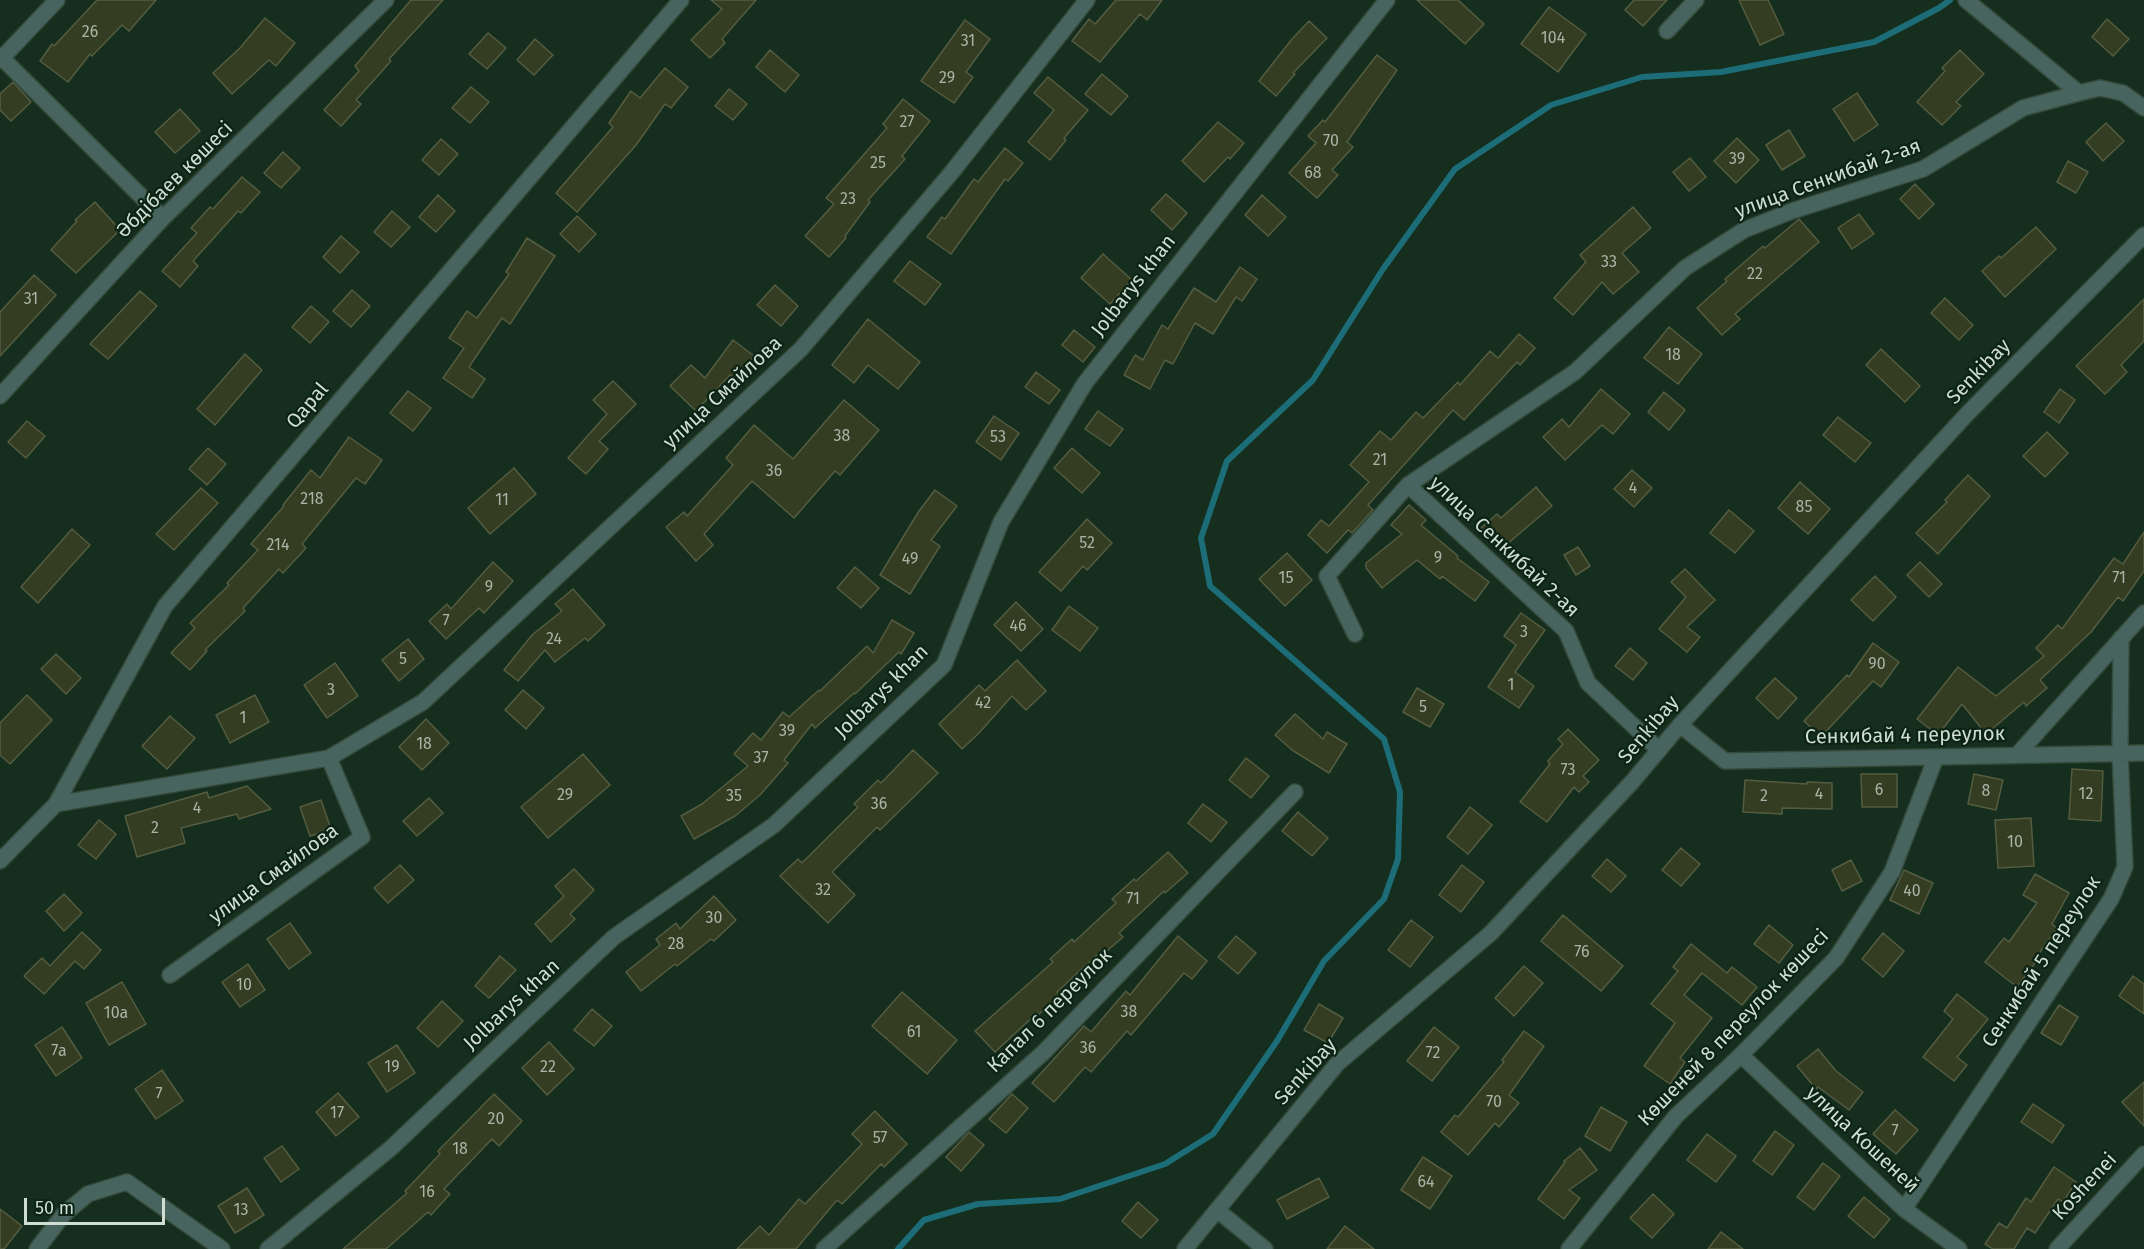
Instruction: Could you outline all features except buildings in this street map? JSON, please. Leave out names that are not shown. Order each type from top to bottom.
[{"type":"street","points":[[57,0],[1,59],[163,218]]},
{"type":"street","name":"Әбдібаев көшесі","points":[[0,396],[163,218],[386,0]]},
{"type":"street","name":"Qapal","points":[[0,861],[56,804],[165,606],[681,0]]},
{"type":"street","name":"улица Смайлова","points":[[56,804],[329,758],[423,702],[801,349],[952,172],[1088,0]]},
{"type":"street","name":"Jolbarys khan","points":[[268,1249],[391,1148],[614,937],[774,825],[944,665],[1001,522],[1085,383],[1387,0]]},
{"type":"street","points":[[1667,31],[1696,0]]},
{"type":"street","points":[[1966,0],[2079,93]]},
{"type":"street","name":"улица Сенкибай 2-ая","points":[[1355,634],[1327,576],[1408,485],[1575,372],[1685,268],[1744,230],[1792,211],[1923,169],[2023,108],[2100,88],[2123,93],[2144,108]]},
{"type":"street","name":"Senkibay","points":[[1185,1249],[1336,1064],[1491,933],[1632,783],[1680,725],[1968,412],[2144,235]]},
{"type":"street","name":"улица Сенкибай 2-ая","points":[[1408,485],[1566,632],[1588,683],[1659,750]]},
{"type":"street","points":[[2017,755],[2144,613]]},
{"type":"street","name":"Сенкибай 5 переулок","points":[[1904,1209],[2111,899],[2125,867],[2120,753],[2121,638]]},
{"type":"street","name":"Сенкибай 4 переулок","points":[[1680,725],[1725,761],[2144,753]]},
{"type":"street","name":"Көшеней 8 переулок көшесі","points":[[1569,1249],[1676,1116],[1741,1055],[1836,958],[1892,872],[1936,757]]},
{"type":"street","name":"улица Смайлова","points":[[170,975],[362,837],[329,758]]},
{"type":"street","name":"Капал 6 переулок","points":[[824,1249],[1044,1052],[1295,792]]},
{"type":"street","name":"улица Кошеней","points":[[1741,1055],[1904,1209],[1959,1249]]},
{"type":"street","name":"Koshenei","points":[[2057,1249],[2144,1154]]},
{"type":"street","points":[[37,1249],[63,1214],[88,1194],[127,1182],[222,1249]]},
{"type":"street","points":[[1217,1210],[1265,1249]]},
{"type":"waterway","points":[[898,1249],[924,1220],[978,1204],[1060,1199],[1165,1164],[1213,1134],[1277,1041],[1324,961],[1384,899],[1398,859],[1400,792],[1384,739],[1210,586],[1201,538],[1227,461],[1313,380],[1383,269],[1455,169],[1551,105],[1642,77],[1721,72],[1874,42],[1950,0]]}]
